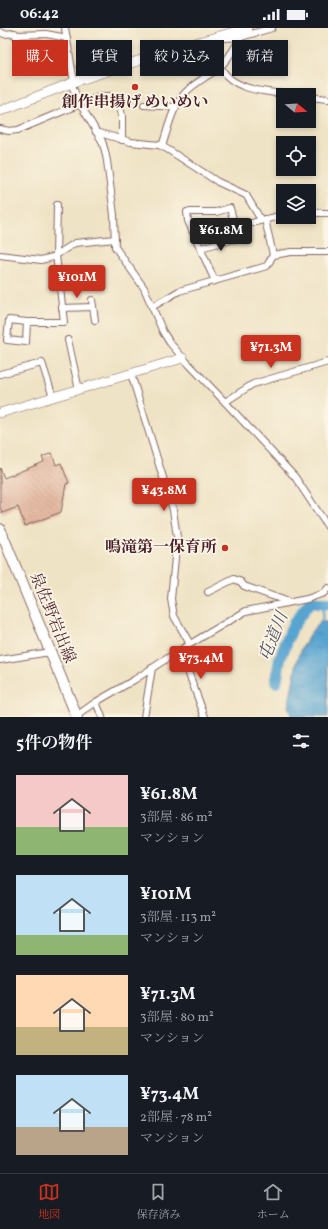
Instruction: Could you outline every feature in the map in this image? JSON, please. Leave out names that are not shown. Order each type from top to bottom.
[{"type":"main road","name":"泉佐野岩出線","points":[[0,530],[76,717]]},
{"type":"street","points":[[65,28],[72,83],[80,104],[102,141],[107,161],[114,215],[115,247],[144,288],[163,332],[170,343],[295,477],[328,527]]},
{"type":"street","points":[[212,38],[229,28]]},
{"type":"street","points":[[0,111],[72,83],[177,48],[248,28]]},
{"type":"street","points":[[212,38],[242,37],[272,28]]},
{"type":"street","points":[[0,32],[4,34],[16,33],[17,38],[46,34],[67,38]]},
{"type":"street","points":[[224,62],[242,37]]},
{"type":"street","points":[[224,71],[231,79],[251,89],[276,92]]},
{"type":"street","points":[[162,146],[176,107],[184,94],[191,86],[206,76]]},
{"type":"street","points":[[0,129],[18,130],[101,96],[109,96],[114,98],[119,103],[122,116],[122,140]]},
{"type":"street","points":[[316,98],[328,99]]},
{"type":"street","points":[[144,105],[176,107]]},
{"type":"street","points":[[96,132],[135,143],[162,146],[218,182],[246,195],[263,220],[273,255],[267,266],[179,291],[152,307]]},
{"type":"street","points":[[27,322],[26,342],[7,340],[9,320],[27,322],[64,322],[56,255],[57,205]]},
{"type":"street","points":[[200,248],[238,238],[230,208],[216,212],[187,212],[188,221],[200,248],[215,281]]},
{"type":"street","points":[[316,213],[328,213]]},
{"type":"street","points":[[236,227],[276,217]]},
{"type":"street","points":[[0,255],[41,260],[53,257],[75,243],[115,239]]},
{"type":"street","points":[[273,255],[291,252],[328,252]]},
{"type":"street","points":[[92,300],[95,320]]},
{"type":"street","points":[[62,308],[93,307]]},
{"type":"street","points":[[68,340],[79,390]]},
{"type":"street","points":[[0,413],[183,358]]},
{"type":"street","points":[[225,402],[253,384],[328,362]]},
{"type":"street","points":[[0,374],[42,363],[53,397]]},
{"type":"street","points":[[131,374],[173,510],[177,537],[172,599],[174,616],[190,644]]},
{"type":"street","points":[[208,592],[234,579],[241,582],[244,586],[289,602]]},
{"type":"street","points":[[76,717],[96,702],[246,611],[307,599],[324,593],[328,588]]},
{"type":"street","points":[[180,650],[205,717]]},
{"type":"street","points":[[0,660],[50,652]]},
{"type":"street","points":[[144,717],[152,668]]},
{"type":"street","points":[[96,702],[102,717]]},
{"type":"water","points":[[320,622],[328,622],[328,717],[292,717],[288,708],[297,662],[301,650],[311,632]]},
{"type":"building","points":[[52,453],[56,465],[61,463],[69,483],[66,484],[61,512],[25,526],[18,507],[2,513],[0,507],[0,468],[4,478],[44,462],[42,457]]},
{"type":"waterway","name":"屯道川","points":[[276,682],[280,659],[293,625],[310,602],[328,604]]},
{"type":"waterway","points":[[322,622],[323,603]]},
{"type":"place","name":"創作串揚げ めいめい","points":[[135,87]]},
{"type":"place","name":"鳴滝第一保育所","points":[[225,548]]}]
